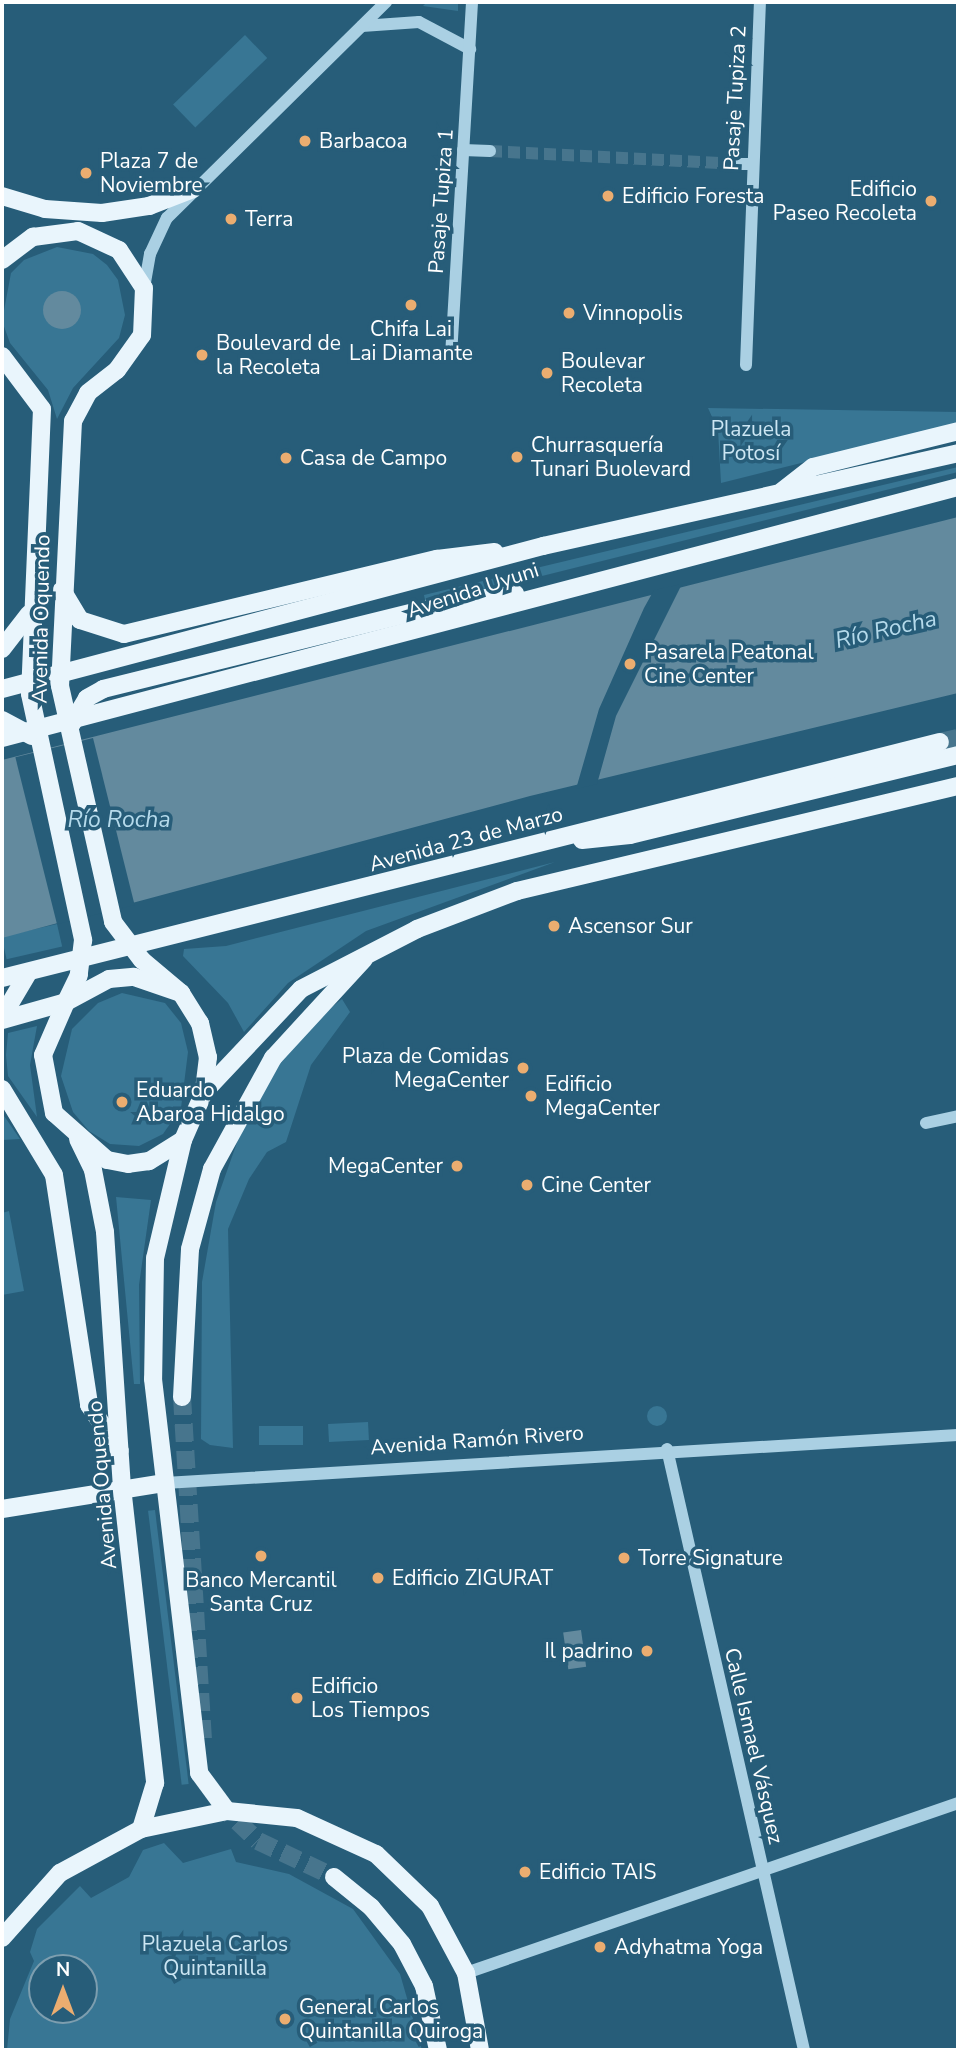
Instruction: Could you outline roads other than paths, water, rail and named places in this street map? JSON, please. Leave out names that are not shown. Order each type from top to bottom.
[{"type":"main road","points":[[2,196],[45,209],[102,213],[149,206],[194,189]]},
{"type":"main road","points":[[2,260],[33,237],[78,231],[119,250],[144,288]]},
{"type":"main road","name":"Avenida Oquendo","points":[[144,288],[142,335],[125,362],[88,393],[73,421],[62,590],[61,710],[110,911],[119,932],[142,960],[181,993]]},
{"type":"main road","name":"Avenida Oquendo","points":[[2,356],[36,393],[43,420],[31,611],[30,694],[32,718],[81,918],[83,940],[79,975],[66,1002]]},
{"type":"main road","points":[[778,494],[813,467],[958,431]]},
{"type":"main road","name":"Avenida Uyuni","points":[[2,689],[543,546],[958,453]]},
{"type":"main road","name":"Avenida Uyuni","points":[[2,738],[457,622],[556,587],[958,487]]},
{"type":"main road","points":[[62,590],[80,620],[124,634],[438,559],[543,546]]},
{"type":"main road","points":[[68,740],[93,693],[450,603],[556,587]]},
{"type":"main road","points":[[2,649],[31,611]]},
{"type":"main road","points":[[2,720],[25,729],[39,747]]},
{"type":"main road","name":"Avenida 23 de Marzo","points":[[2,978],[547,843],[625,818],[940,742]]},
{"type":"main road","points":[[547,843],[630,835],[958,755]]},
{"type":"main road","points":[[204,1092],[301,989],[370,952],[517,891],[958,786]]},
{"type":"main road","points":[[182,1397],[190,1249],[212,1169],[273,1058],[370,952]]},
{"type":"main road","points":[[6,1018],[28,973]]},
{"type":"main road","points":[[6,1018],[66,1002],[109,979],[134,977],[181,993],[200,1023],[208,1057],[204,1092],[183,1140],[155,1258],[153,1308],[165,1483],[199,1773],[227,1811]]},
{"type":"main road","points":[[66,1002],[43,1055],[45,1085],[54,1112],[78,1139],[107,1160],[128,1164],[149,1161],[183,1140]]},
{"type":"main road","points":[[2,1089],[54,1175],[89,1405],[120,1451]]},
{"type":"main road","name":"Avenida Oquendo","points":[[78,1139],[93,1170],[105,1232],[122,1487],[155,1783],[141,1829]]},
{"type":"main road","name":"Avenida Ramón Rivero","points":[[2,1509],[122,1487],[165,1483]]},
{"type":"main road","points":[[2,1938],[60,1874],[141,1829],[227,1811],[297,1818],[376,1854],[430,1906],[466,1973],[480,2050]]},
{"type":"main road","points":[[334,1877],[402,1944],[424,1986],[438,2050]]},
{"type":"street","points":[[144,288],[150,254],[167,218],[386,2]]},
{"type":"street","name":"Pasaje Tupiza 1","points":[[451,356],[472,2]]},
{"type":"street","name":"Pasaje Tupiza 2","points":[[746,365],[745,309],[760,2]]},
{"type":"street","points":[[362,26],[419,22],[470,48]]},
{"type":"street","points":[[463,150],[490,151]]},
{"type":"street","points":[[734,164],[751,164]]},
{"type":"street","points":[[926,1124],[958,1116]]},
{"type":"street","name":"Avenida Ramón Rivero","points":[[165,1483],[667,1449],[958,1434]]},
{"type":"street","name":"Calle Ismael Vásquez","points":[[667,1449],[804,2050]]},
{"type":"street","points":[[466,1973],[958,1802]]},
{"type":"water","points":[[62,291],[75,297],[81,310],[75,323],[62,329],[49,323],[43,310],[49,297]]},
{"type":"water","name":"Río Rocha","points":[[958,517],[958,693],[530,796],[2,938],[2,760]]},
{"type":"water","points":[[581,1630],[586,1667],[568,1669],[563,1633]]},
{"type":"tunnel","points":[[490,151],[734,164]]},
{"type":"tunnel","points":[[940,742],[958,738]]},
{"type":"tunnel","points":[[182,1397],[203,1743]]},
{"type":"tunnel","points":[[218,1803],[258,1841],[334,1877]]},
{"type":"place","name":"Barbacoa","points":[[305,141]]},
{"type":"place","name":"Plaza 7 de Noviembre","points":[[86,173]]},
{"type":"place","name":"Edificio Foresta","points":[[608,196]]},
{"type":"place","name":"Edificio Paseo Recoleta","points":[[931,201]]},
{"type":"place","name":"Terra","points":[[231,219]]},
{"type":"place","name":"Chifa Lai Lai Diamante","points":[[411,305]]},
{"type":"place","name":"Vinnopolis","points":[[569,313]]},
{"type":"place","name":"Boulevard de la Recoleta","points":[[202,355]]},
{"type":"place","name":"Boulevar Recoleta","points":[[547,373]]},
{"type":"place","name":"Churrasquería Tunari Buolevard","points":[[517,457]]},
{"type":"place","name":"Casa de Campo","points":[[286,458]]},
{"type":"place","name":"Pasarela Peatonal Cine Center","points":[[630,664]]},
{"type":"place","name":"Ascensor Sur","points":[[554,926]]},
{"type":"place","name":"Plaza de Comidas MegaCenter","points":[[523,1068]]},
{"type":"place","name":"Edificio MegaCenter","points":[[531,1096]]},
{"type":"place","name":"Eduardo Abaroa Hidalgo","points":[[122,1102]]},
{"type":"place","name":"MegaCenter","points":[[457,1166]]},
{"type":"place","name":"Cine Center","points":[[527,1185]]},
{"type":"place","name":"Banco Mercantil Santa Cruz","points":[[261,1556]]},
{"type":"place","name":"Torre Signature","points":[[624,1558]]},
{"type":"place","name":"Edificio ZIGURAT","points":[[378,1578]]},
{"type":"place","name":"Il padrino","points":[[647,1651]]},
{"type":"place","name":"Edificio Los Tiempos","points":[[297,1698]]},
{"type":"place","name":"Edificio TAIS","points":[[525,1872]]},
{"type":"place","name":"Adyhatma Yoga","points":[[600,1947]]},
{"type":"place","name":"General Carlos Quintanilla Quiroga","points":[[285,2019]]},
{"type":"park label","name":"Plazuela Potosí","points":[[751,441]]},
{"type":"park label","name":"Plazuela Carlos Quintanilla","points":[[215,1956]]}]
